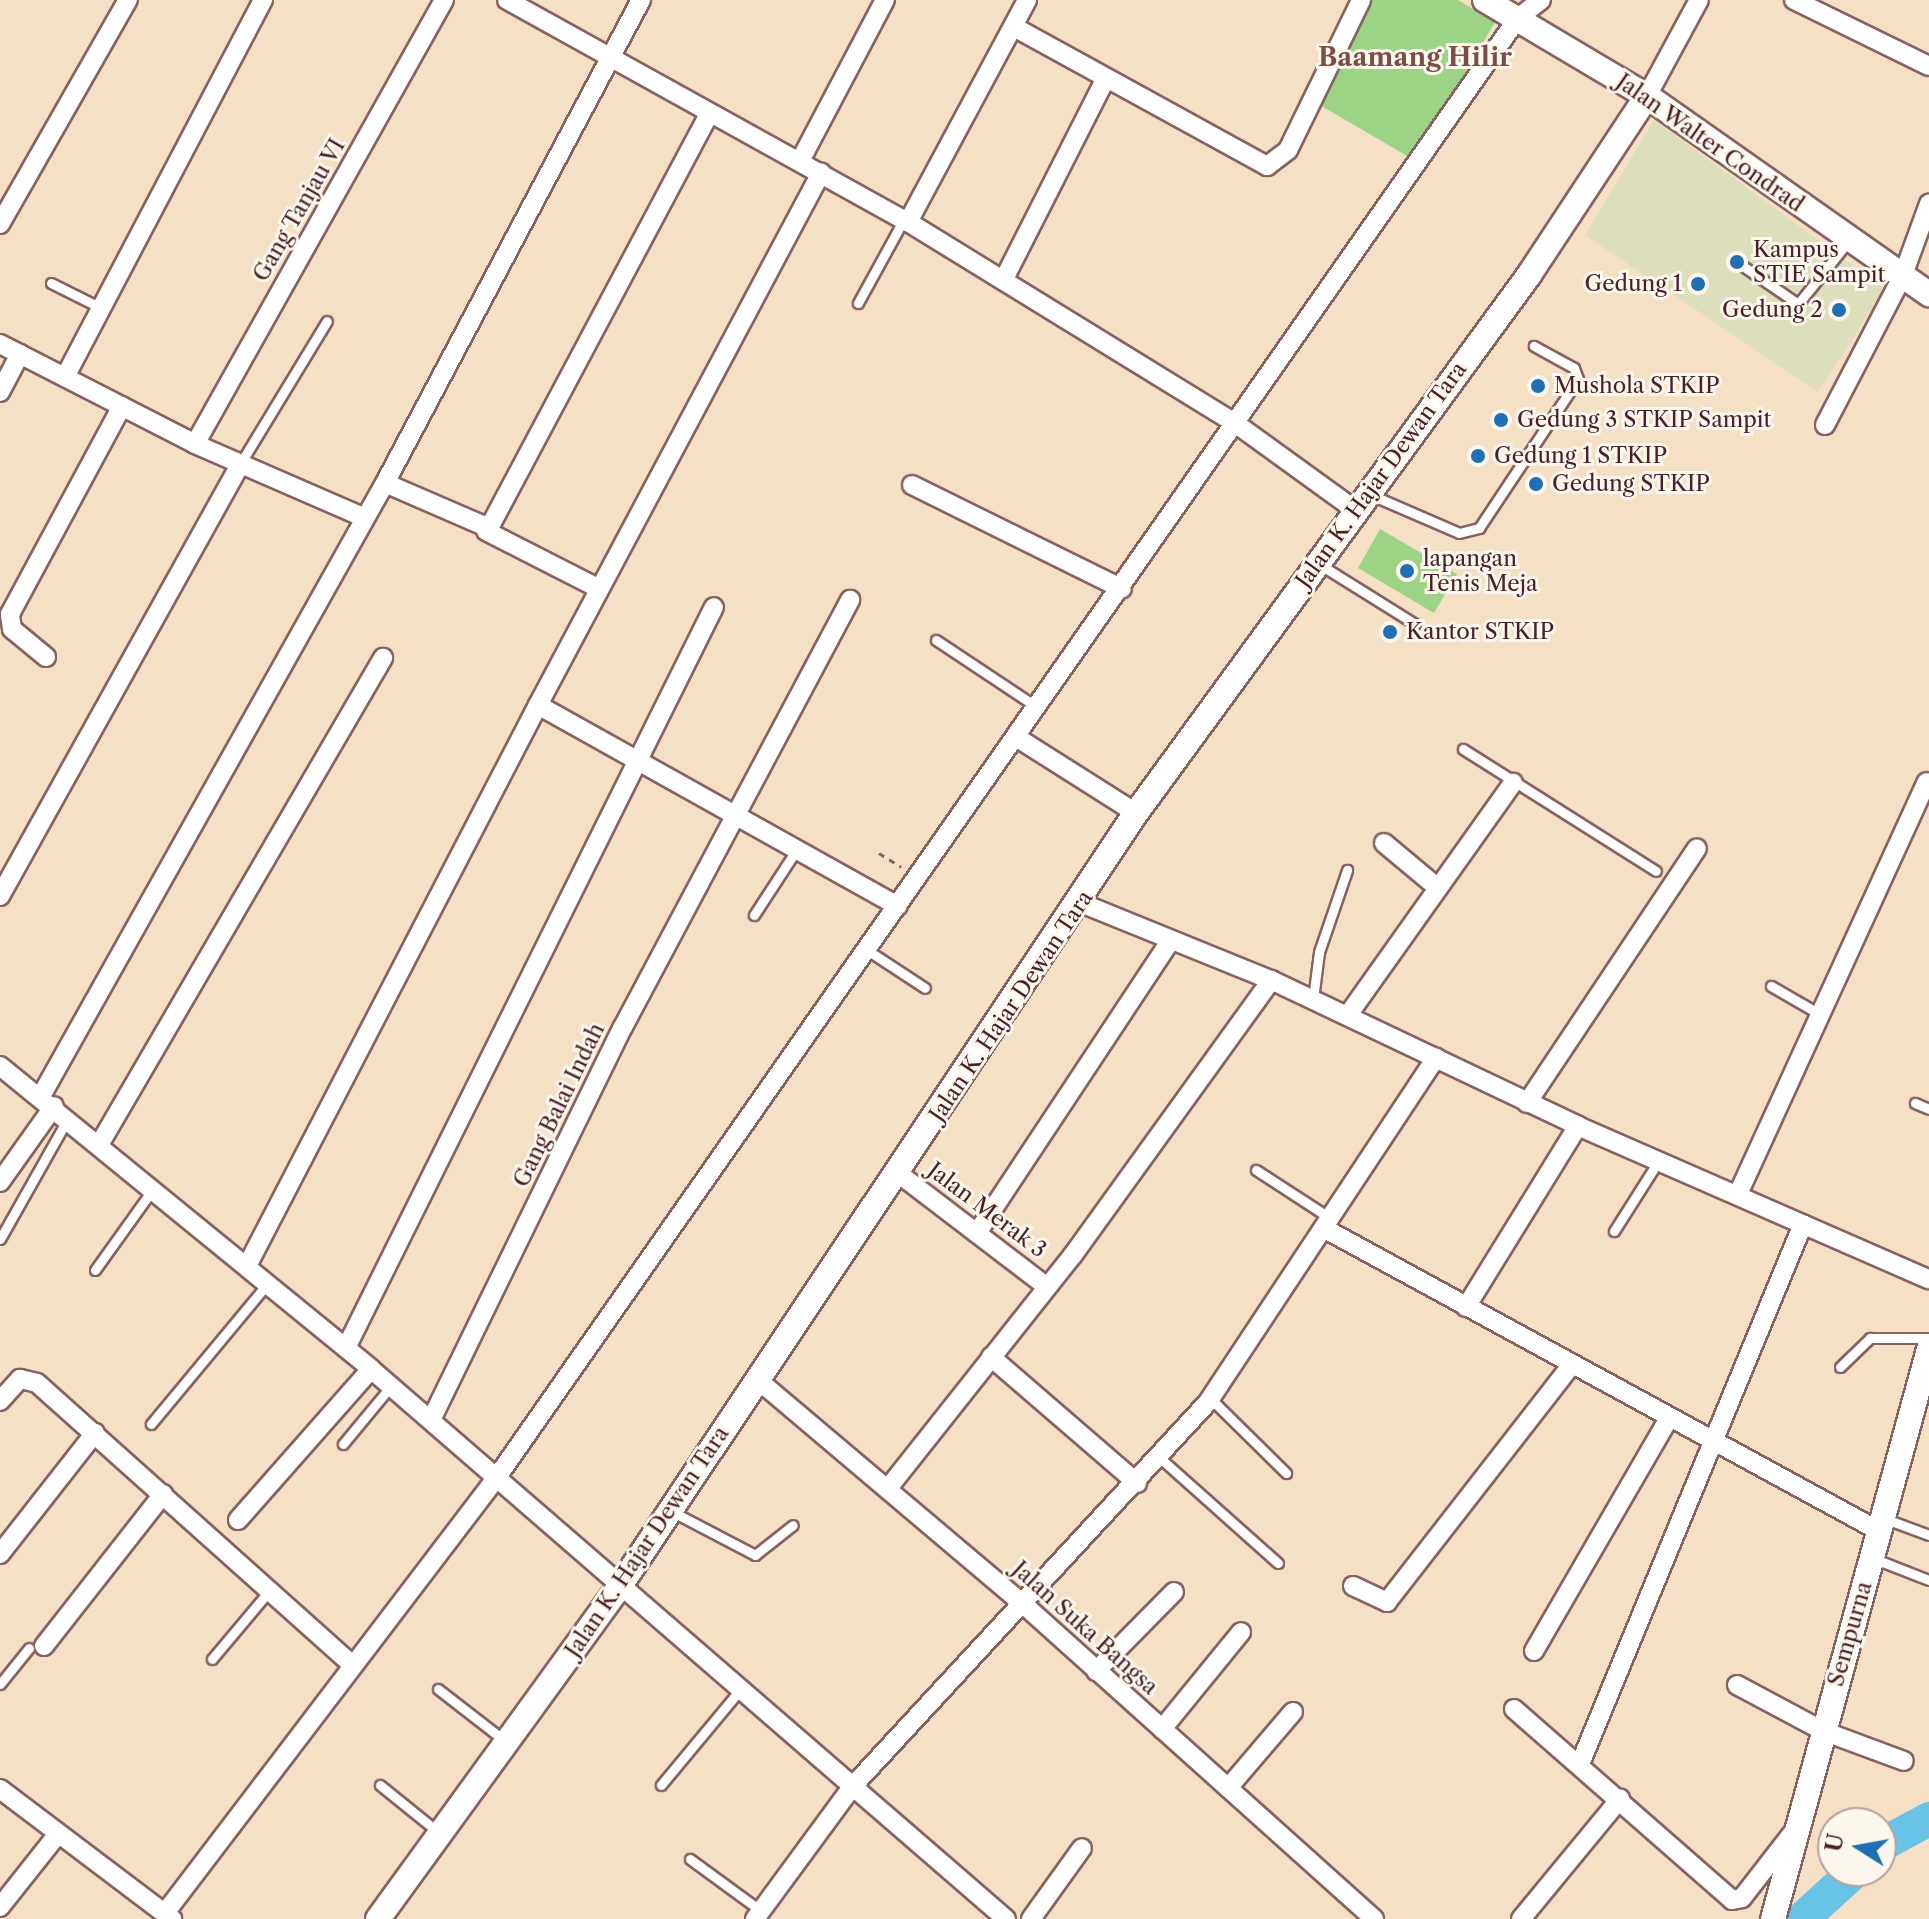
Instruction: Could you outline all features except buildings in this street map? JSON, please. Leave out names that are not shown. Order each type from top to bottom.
[{"type":"street","points":[[0,224],[128,0]]},
{"type":"street","points":[[65,377],[263,0]]},
{"type":"street","name":"Gang Tanjau VI","points":[[195,444],[444,0]]},
{"type":"street","points":[[507,0],[906,220],[1360,501]]},
{"type":"street","points":[[0,1182],[54,1107],[641,0]]},
{"type":"street","points":[[800,161],[885,0]]},
{"type":"street","points":[[906,220],[1027,0]]},
{"type":"street","points":[[1014,27],[1256,162],[1275,164],[1361,0]]},
{"type":"street","name":"Jalan Walter Condrad","points":[[1485,0],[1647,96],[1929,294]]},
{"type":"street","points":[[0,1789],[168,1916],[497,1477],[1040,709],[1518,18],[1541,0]]},
{"type":"street","points":[[1647,96],[1699,0]]},
{"type":"street","points":[[1794,0],[1929,66]]},
{"type":"street","points":[[1004,279],[1105,80]]},
{"type":"street","name":"Jalan K. Hajar Dewan Tara","points":[[378,1919],[622,1583],[1081,903],[1136,813],[1360,501],[1529,275],[1647,96]]},
{"type":"street","points":[[486,531],[710,113]]},
{"type":"street","points":[[247,1266],[598,588],[821,173]]},
{"type":"street","points":[[1825,425],[1924,232],[1929,204]]},
{"type":"street","points":[[0,344],[195,444],[365,518]]},
{"type":"street","points":[[0,392],[20,354]]},
{"type":"street","points":[[46,657],[12,629],[10,614],[122,406]]},
{"type":"street","points":[[0,896],[240,464]]},
{"type":"street","points":[[385,483],[598,588]]},
{"type":"street","points":[[912,485],[1122,589]]},
{"type":"street","name":"Gang Balai Indah","points":[[431,1420],[735,813],[850,600]]},
{"type":"street","points":[[346,1348],[714,607]]},
{"type":"street","points":[[99,1145],[383,658]]},
{"type":"street","points":[[538,705],[640,759],[898,906]]},
{"type":"street","points":[[1019,739],[1136,813]]},
{"type":"street","points":[[1738,1194],[1823,1016],[1927,782]]},
{"type":"street","points":[[1348,1015],[1513,783]]},
{"type":"street","points":[[1384,843],[1438,888]]},
{"type":"street","points":[[1527,1103],[1697,848]]},
{"type":"street","points":[[1081,903],[1271,980],[1527,1103],[1929,1279]]},
{"type":"street","points":[[977,1233],[1171,940]]},
{"type":"street","points":[[889,1487],[1046,1286],[1271,980]]},
{"type":"street","points":[[758,1915],[852,1787],[1137,1483],[1210,1398],[1330,1225],[1436,1058]]},
{"type":"street","points":[[0,1066],[54,1107],[371,1369],[622,1583],[740,1690],[1006,1919]]},
{"type":"street","points":[[1466,1307],[1578,1126]]},
{"type":"street","name":"Jalan Merak 3","points":[[898,1173],[1046,1286]]},
{"type":"street","points":[[1580,1764],[1803,1224]]},
{"type":"street","points":[[1330,1225],[1466,1307],[1668,1420],[1881,1525]]},
{"type":"street","name":"Sempurna","points":[[1776,1909],[1929,1349]]},
{"type":"street","points":[[991,1357],[1137,1483]]},
{"type":"street","points":[[1353,1586],[1387,1602],[1571,1366]]},
{"type":"street","points":[[238,1520],[371,1369]]},
{"type":"street","points":[[0,1401],[15,1382],[28,1380],[95,1433],[353,1666]]},
{"type":"street","name":"Jalan Suka Bangsa","points":[[758,1380],[889,1487],[1022,1603],[1374,1919]]},
{"type":"street","points":[[1534,1651],[1668,1420]]},
{"type":"street","points":[[0,1554],[95,1433]]},
{"type":"street","points":[[37,1647],[163,1494]]},
{"type":"street","points":[[1096,1671],[1174,1592]]},
{"type":"street","points":[[1162,1729],[1241,1632]]},
{"type":"street","points":[[1737,1685],[1823,1731],[1904,1761]]},
{"type":"street","points":[[1514,1709],[1732,1900],[1742,1898],[1799,1824]]},
{"type":"street","points":[[1228,1788],[1293,1712]]},
{"type":"street","points":[[1521,1919],[1620,1799]]},
{"type":"street","points":[[0,1907],[57,1835]]},
{"type":"street","points":[[1031,1919],[1082,1848]]},
{"type":"lane","points":[[858,303],[906,220]]},
{"type":"lane","points":[[1737,262],[1798,304],[1850,239]]},
{"type":"lane","points":[[51,283],[101,308]]},
{"type":"lane","points":[[240,464],[327,321]]},
{"type":"lane","points":[[1360,501],[1459,533],[1479,528],[1578,379],[1574,368],[1534,346]]},
{"type":"lane","points":[[1316,562],[1415,624]]},
{"type":"lane","points":[[936,640],[1040,709]]},
{"type":"lane","points":[[1463,749],[1656,871]]},
{"type":"lane","points":[[754,915],[797,849]]},
{"type":"lane","points":[[1313,999],[1319,952],[1347,870]]},
{"type":"lane","points":[[867,950],[925,988]]},
{"type":"lane","points":[[1771,986],[1823,1016]]},
{"type":"lane","points":[[1915,1103],[1929,1109]]},
{"type":"lane","points":[[0,1239],[54,1107]]},
{"type":"lane","points":[[1614,1231],[1659,1160]]},
{"type":"lane","points":[[1256,1170],[1330,1225]]},
{"type":"lane","points":[[95,1270],[153,1189]]},
{"type":"lane","points":[[151,1424],[268,1283]]},
{"type":"lane","points":[[1840,1367],[1870,1338],[1929,1338]]},
{"type":"lane","points":[[343,1444],[391,1386]]},
{"type":"lane","points":[[1210,1398],[1286,1473]]},
{"type":"lane","points":[[1160,1458],[1278,1563]]},
{"type":"lane","points":[[671,1511],[755,1555],[793,1525]]},
{"type":"lane","points":[[1881,1525],[1929,1535]]},
{"type":"lane","points":[[1872,1558],[1929,1580]]},
{"type":"lane","points":[[212,1659],[269,1591]]},
{"type":"lane","points":[[0,1684],[37,1647]]},
{"type":"lane","points":[[438,1689],[507,1742]]},
{"type":"lane","points":[[661,1785],[740,1690]]},
{"type":"lane","points":[[380,1785],[440,1834]]},
{"type":"lane","points":[[690,1859],[758,1915]]},
{"type":"path","points":[[879,853],[918,878]]},
{"type":"shaded area","name":"Kampus STIE Sampit","points":[[1654,120],[1885,289],[1818,392],[1585,235]]},
{"type":"green space","points":[[1372,0],[1458,0],[1495,22],[1414,160],[1313,101]]},
{"type":"green space","name":"lapangan Tenis Meja","points":[[1380,529],[1457,574],[1434,613],[1358,568]]},
{"type":"waterway","points":[[1897,1836],[1929,1819]]},
{"type":"waterway","points":[[1802,1919],[1837,1887]]},
{"type":"place","name":"Kampus STIE Sampit","points":[[1737,262]]},
{"type":"place","name":"Gedung 1","points":[[1698,284]]},
{"type":"place","name":"Gedung 2","points":[[1839,310]]},
{"type":"place","name":"Mushola STKIP","points":[[1538,386]]},
{"type":"place","name":"Gedung 3 STKIP Sampit","points":[[1501,420]]},
{"type":"place","name":"Gedung 1 STKIP","points":[[1478,456]]},
{"type":"place","name":"Gedung STKIP","points":[[1536,484]]},
{"type":"place","name":"lapangan Tenis Meja","points":[[1407,571]]},
{"type":"place","name":"Kantor STKIP","points":[[1390,632]]},
{"type":"district","name":"Baamang Hilir","points":[[1415,58]]}]
